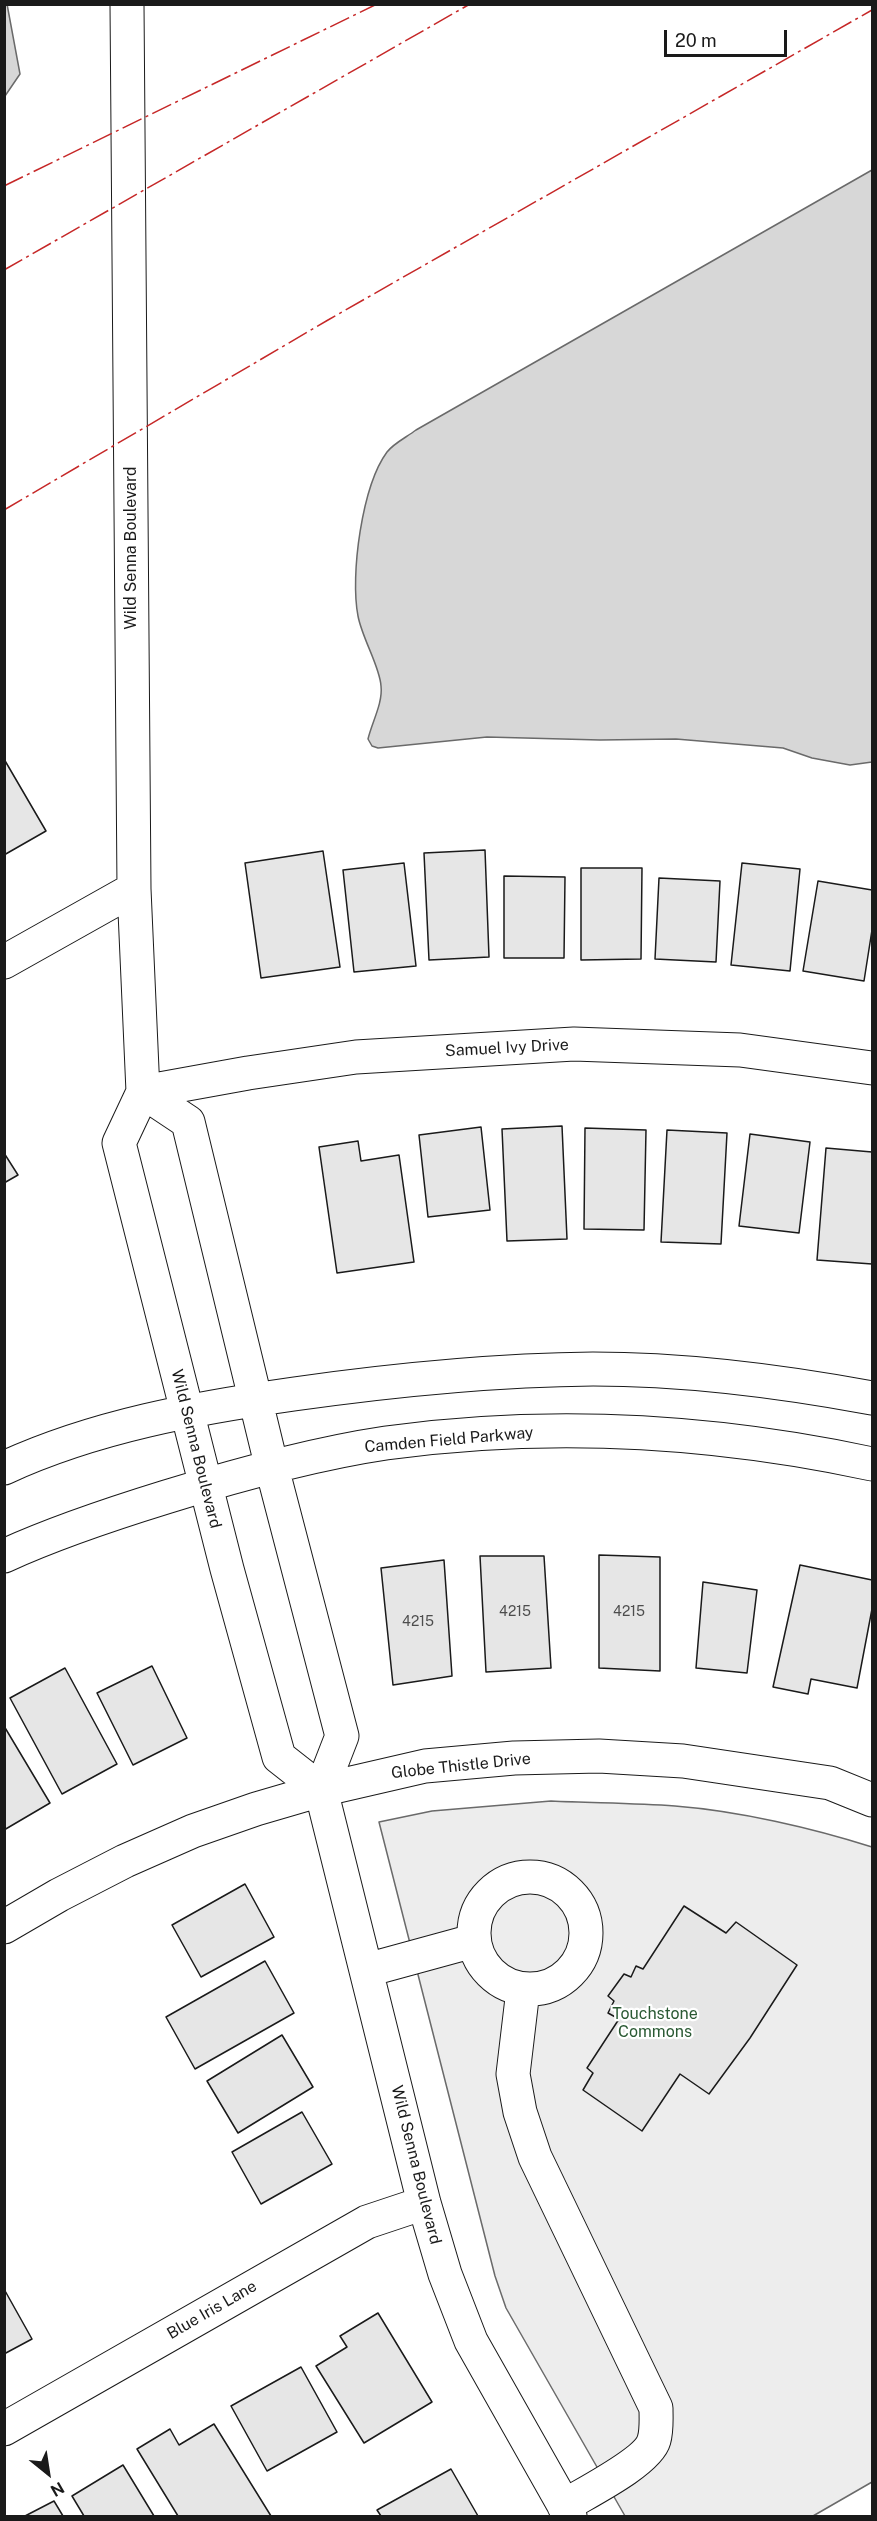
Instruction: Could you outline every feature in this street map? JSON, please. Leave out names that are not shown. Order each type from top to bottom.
[{"type":"street","name":"Wild Senna Boulevard","points":[[127,4],[134,889],[143,1092],[118,1143],[205,1485],[279,1757],[321,1790],[424,2203],[447,2283],[471,2341],[567,2511]]},
{"type":"street","points":[[4,962],[134,889]]},
{"type":"street","name":"Samuel Ivy Drive","points":[[143,1092],[356,1057],[574,1044],[740,1050],[873,1068]]},
{"type":"street","points":[[143,1092],[188,1122],[272,1468],[342,1736],[321,1790]]},
{"type":"street","points":[[4,1468],[90,1437],[187,1412],[255,1400],[472,1373],[593,1369],[652,1371],[765,1381],[873,1398]]},
{"type":"street","name":"Camden Field Parkway","points":[[4,1556],[69,1530],[205,1485],[386,1443],[518,1432],[604,1431],[692,1437],[800,1449],[873,1464]]},
{"type":"street","name":"Globe Thistle Drive","points":[[4,1927],[78,1885],[173,1839],[256,1809],[321,1790],[425,1766],[514,1758],[599,1756],[683,1761],[830,1783],[873,1800]]},
{"type":"street","points":[[527,1877],[545,1878],[562,1887],[576,1900],[585,1917],[587,1936],[583,1954],[573,1970],[558,1983],[542,1989],[523,1990],[505,1984],[490,1974],[479,1959],[473,1941],[474,1923],[481,1906],[492,1891],[508,1881],[527,1877]]},
{"type":"street","points":[[367,1970],[473,1941]]},
{"type":"street","points":[[523,1990],[513,2074],[520,2112],[535,2157],[656,2408],[657,2424],[654,2443],[637,2462],[567,2511]]},
{"type":"street","name":"Blue Iris Lane","points":[[4,2429],[367,2222],[424,2203]]},
{"type":"green space","name":"Touchstone Commons","points":[[551,1801],[699,1808],[800,1827],[872,1847],[872,2482],[813,2516],[625,2516],[506,2308],[495,2276],[379,1822],[432,1811]]},
{"type":"shaded area","points":[[7,4],[20,74],[5,96],[4,5]]},
{"type":"shaded area","points":[[872,170],[872,762],[850,765],[812,758],[783,748],[676,739],[600,740],[487,737],[378,748],[372,746],[368,739],[379,706],[381,686],[378,670],[358,616],[357,555],[360,531],[371,486],[387,452],[416,430]]},
{"type":"building","points":[[4,759],[46,831],[4,855]]},
{"type":"building","points":[[485,850],[489,957],[429,960],[424,853]]},
{"type":"building","points":[[323,851],[340,967],[261,978],[245,863]]},
{"type":"building","points":[[404,863],[416,966],[354,972],[343,870]]},
{"type":"building","points":[[742,863],[800,869],[790,971],[731,965]]},
{"type":"building","points":[[581,868],[642,868],[641,959],[581,960]]},
{"type":"building","points":[[504,876],[565,877],[564,958],[504,958]]},
{"type":"building","points":[[659,878],[720,881],[716,962],[655,959]]},
{"type":"building","points":[[818,881],[872,890],[872,930],[864,981],[803,971]]},
{"type":"building","points":[[562,1126],[567,1239],[507,1241],[502,1129]]},
{"type":"building","points":[[481,1127],[490,1210],[428,1217],[419,1135]]},
{"type":"building","points":[[585,1128],[646,1130],[644,1230],[584,1229]]},
{"type":"building","points":[[667,1130],[727,1133],[721,1244],[661,1242]]},
{"type":"building","points":[[750,1134],[810,1142],[799,1233],[739,1226]]},
{"type":"building","points":[[358,1141],[361,1161],[399,1155],[414,1262],[337,1273],[319,1147]]},
{"type":"building","points":[[826,1148],[872,1152],[872,1264],[817,1260]]},
{"type":"building","points":[[4,1153],[18,1175],[4,1183]]},
{"type":"building","points":[[599,1555],[660,1557],[660,1671],[599,1668]]},
{"type":"building","points":[[480,1556],[544,1556],[551,1668],[486,1672]]},
{"type":"building","points":[[444,1560],[452,1676],[393,1685],[381,1568]]},
{"type":"building","points":[[800,1565],[872,1580],[872,1609],[857,1688],[811,1679],[808,1694],[773,1687]]},
{"type":"building","points":[[703,1582],[757,1590],[747,1673],[696,1668]]},
{"type":"building","points":[[152,1666],[187,1738],[133,1765],[97,1693]]},
{"type":"building","points":[[65,1668],[117,1764],[62,1794],[10,1698]]},
{"type":"building","points":[[4,1726],[50,1803],[4,1830]]},
{"type":"building","points":[[245,1884],[274,1937],[201,1977],[172,1925]]},
{"type":"building","points":[[684,1906],[726,1933],[736,1922],[797,1965],[750,2038],[709,2094],[680,2074],[642,2131],[583,2090],[593,2073],[587,2068],[619,2019],[608,2013],[614,2001],[608,1996],[624,1974],[631,1977],[636,1966],[643,1969]]},
{"type":"building","points":[[265,1961],[294,2013],[195,2069],[166,2017]]},
{"type":"building","points":[[282,2035],[313,2087],[238,2133],[207,2081]]},
{"type":"building","points":[[302,2112],[332,2164],[261,2204],[232,2152]]},
{"type":"building","points":[[4,2289],[32,2339],[4,2354]]},
{"type":"building","points":[[378,2313],[432,2402],[364,2443],[316,2366],[347,2347],[340,2336]]},
{"type":"building","points":[[301,2367],[337,2432],[267,2471],[231,2406]]},
{"type":"building","points":[[214,2424],[271,2516],[178,2516],[137,2449],[170,2429],[179,2445]]},
{"type":"building","points":[[123,2465],[154,2516],[84,2516],[72,2496]]},
{"type":"building","points":[[451,2469],[478,2516],[381,2516],[377,2510]]},
{"type":"building","points":[[54,2501],[63,2516],[25,2516]]},
{"type":"power","points":[[4,186],[377,4]]},
{"type":"power","points":[[4,270],[470,4]]},
{"type":"power","points":[[4,510],[328,320],[872,10]]}]
